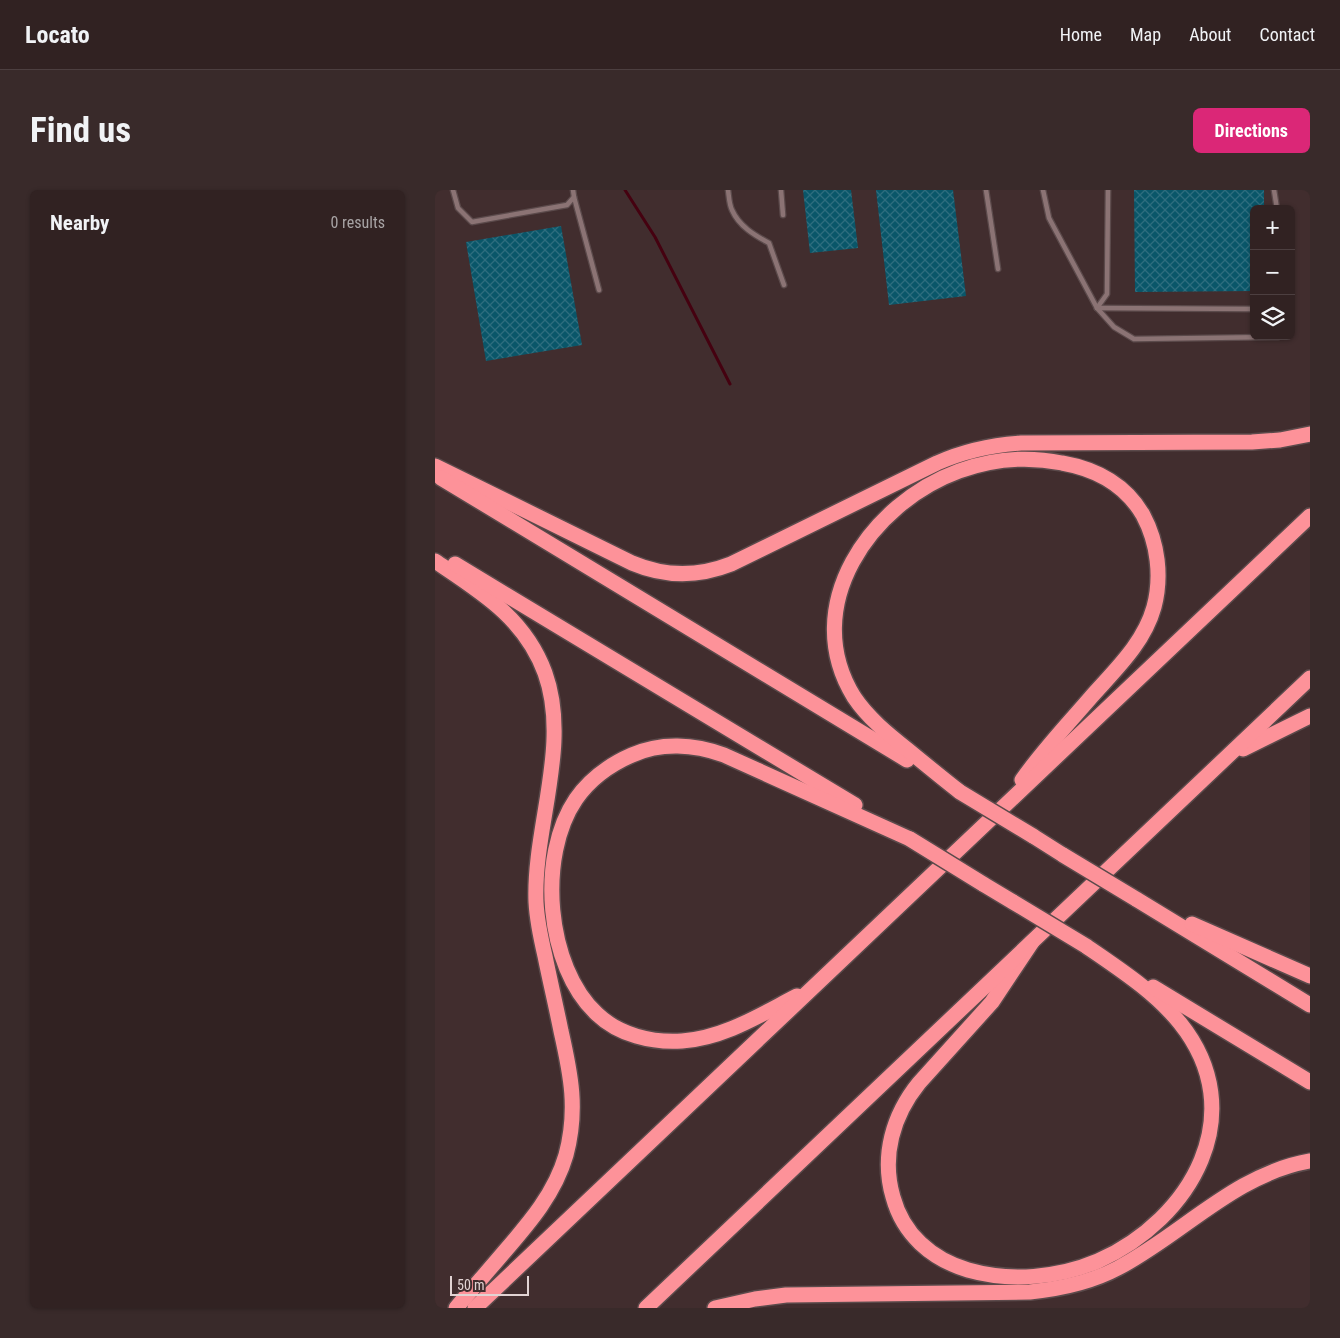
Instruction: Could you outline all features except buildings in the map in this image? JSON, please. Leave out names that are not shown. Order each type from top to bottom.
[{"type":"highway","points":[[435,466],[632,564],[655,571],[679,574],[708,571],[731,564],[937,463],[963,453],[1001,444],[1253,442],[1280,440],[1310,434]]},
{"type":"highway","points":[[960,792],[881,728],[866,713],[844,678],[838,658],[834,632],[836,606],[845,577],[863,546],[890,513],[917,492],[949,475],[985,463],[1021,459],[1059,462],[1093,471],[1109,479],[1123,490],[1139,509],[1148,526],[1154,543],[1158,568],[1154,606],[1145,630],[1133,648],[1041,754],[1000,810]]},
{"type":"highway","points":[[435,475],[1310,1005]]},
{"type":"highway","points":[[475,1308],[1310,516]]},
{"type":"highway","points":[[435,552],[1310,1082]]},
{"type":"highway","points":[[435,561],[504,610],[517,624],[537,654],[550,689],[554,716],[554,741],[537,871],[536,902],[540,936],[569,1070],[573,1098],[571,1133],[566,1155],[549,1194],[528,1224],[456,1308]]},
{"type":"highway","points":[[646,1308],[1310,678]]},
{"type":"highway","points":[[1228,756],[1310,716]]},
{"type":"highway","points":[[812,988],[733,1028],[714,1035],[689,1040],[664,1041],[641,1037],[620,1029],[603,1019],[586,1002],[572,978],[560,947],[553,914],[552,881],[556,851],[563,823],[575,800],[594,779],[622,759],[650,749],[674,746],[689,747],[703,749],[724,756],[910,839]]},
{"type":"highway","points":[[1136,899],[1310,976]]},
{"type":"highway","points":[[1032,942],[992,1002],[909,1096],[895,1124],[889,1147],[888,1169],[893,1198],[901,1218],[917,1241],[934,1255],[952,1264],[980,1273],[1002,1276],[1040,1276],[1074,1269],[1099,1260],[1131,1242],[1156,1223],[1177,1200],[1196,1171],[1208,1141],[1213,1114],[1212,1094],[1205,1067],[1191,1038],[1173,1014],[1147,990],[1086,946]]},
{"type":"highway","points":[[715,1308],[785,1295],[1030,1292],[1065,1287],[1095,1278],[1130,1261],[1233,1191],[1254,1179],[1277,1169],[1310,1161]]},
{"type":"lane","points":[[453,190],[457,208],[472,222],[567,205],[574,197]]},
{"type":"lane","points":[[573,190],[599,290]]},
{"type":"lane","points":[[728,190],[731,208],[739,222],[752,233],[769,243],[784,285]]},
{"type":"lane","points":[[781,190],[783,215]]},
{"type":"lane","points":[[986,190],[998,268]]},
{"type":"lane","points":[[1043,190],[1049,218],[1097,308],[1114,327],[1134,339],[1250,337]]},
{"type":"lane","points":[[1097,308],[1107,294],[1108,190]]},
{"type":"lane","points":[[1274,190],[1276,205]]},
{"type":"lane","points":[[1097,308],[1250,309]]},
{"type":"waterway","points":[[625,190],[655,237],[730,384]]}]
